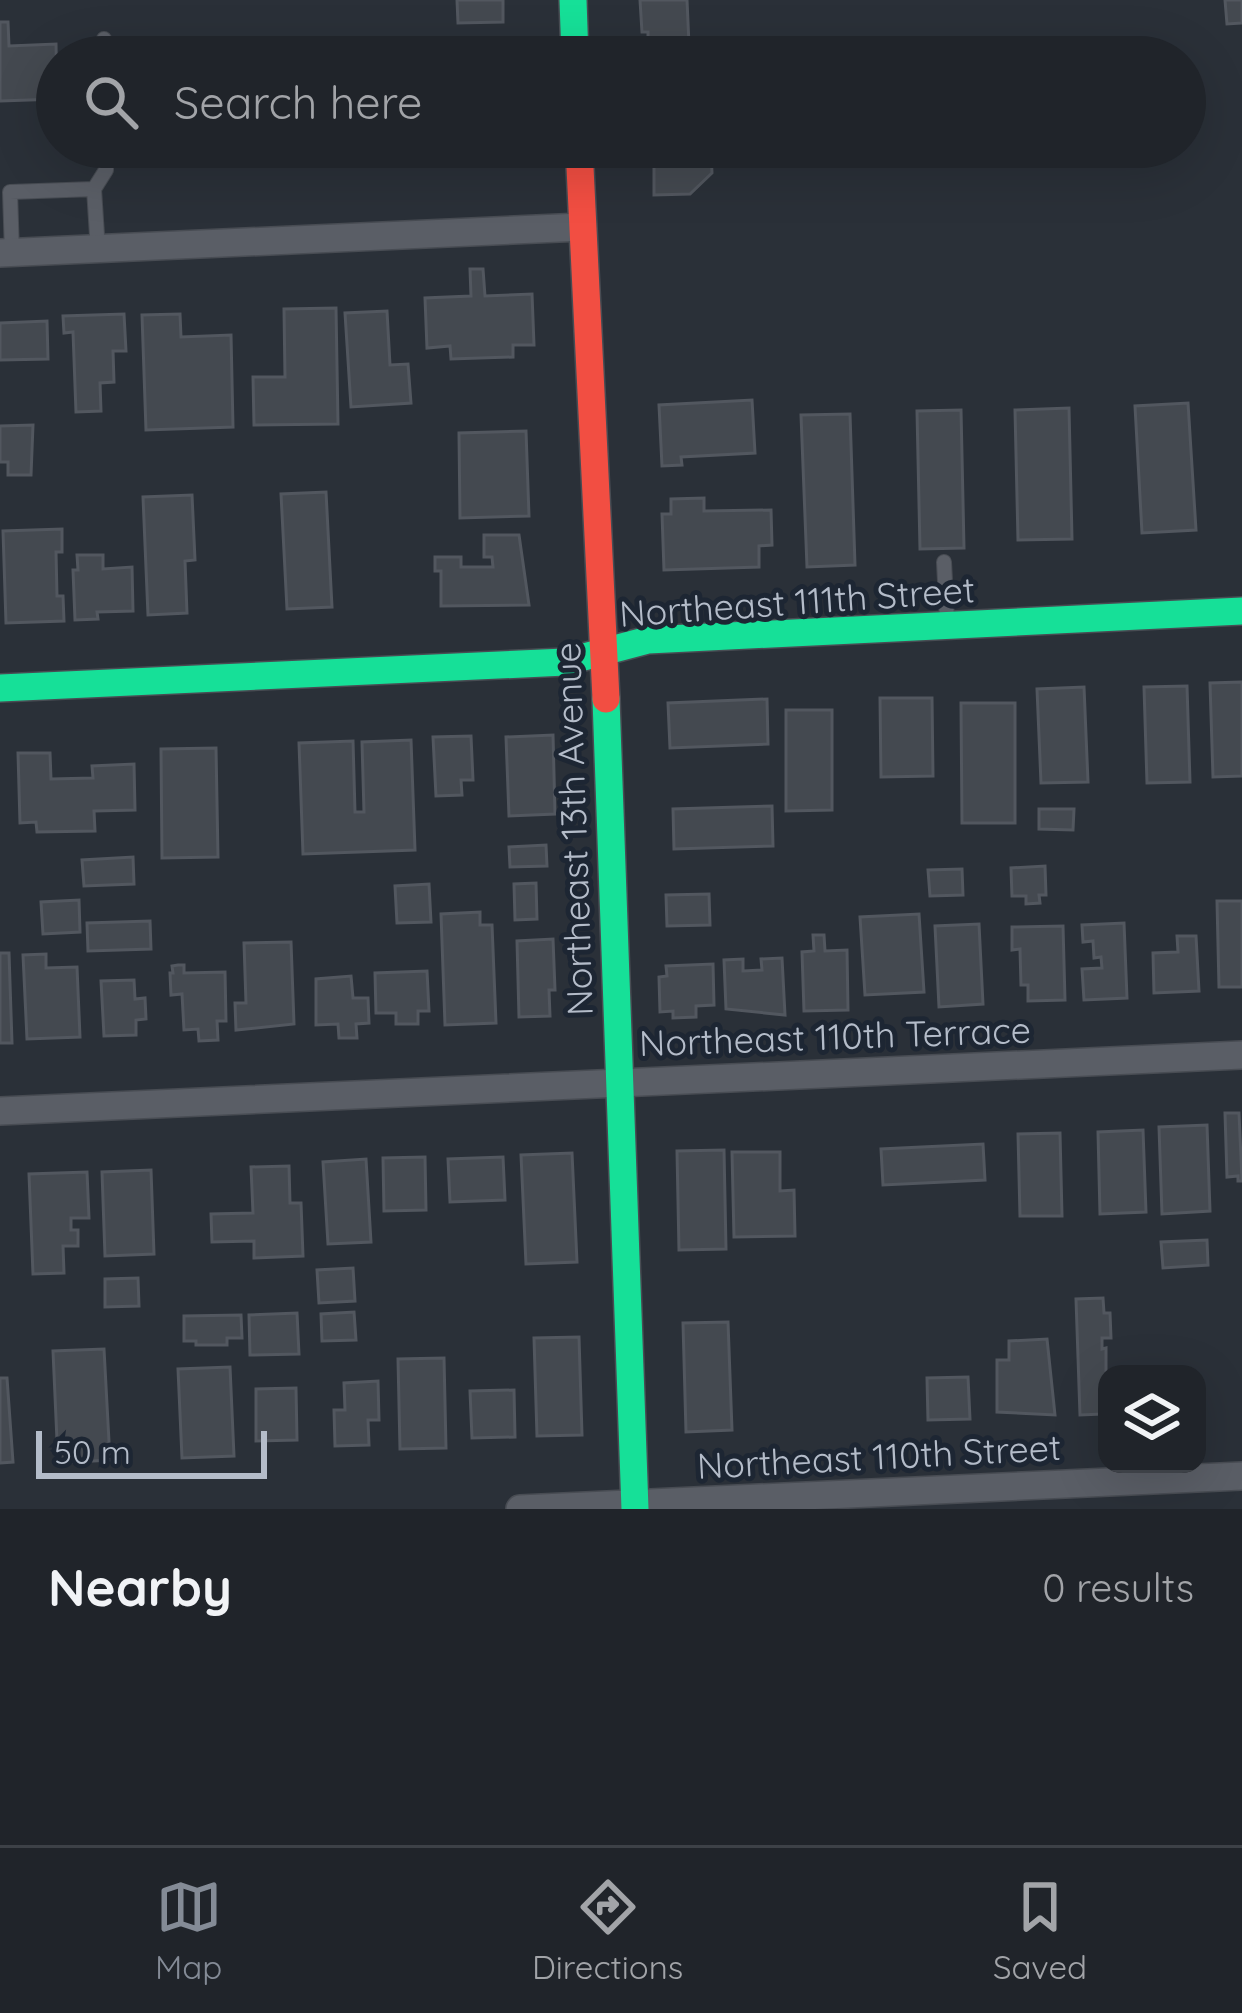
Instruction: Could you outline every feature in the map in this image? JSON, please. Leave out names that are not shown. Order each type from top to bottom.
[{"type":"street","points":[[573,0],[574,36]]},
{"type":"street","name":"Northeast 13th Avenue","points":[[580,168],[635,1506]]},
{"type":"street","points":[[6,253],[582,227]]},
{"type":"street","name":"Northeast 111th Street","points":[[0,688],[565,662],[647,640],[1242,611]]},
{"type":"street","name":"Northeast 110th Terrace","points":[[0,1111],[1242,1055]]},
{"type":"street","name":"Northeast 110th Street","points":[[520,1509],[1242,1476]]},
{"type":"lane","points":[[98,250],[94,189],[106,168]]},
{"type":"lane","points":[[6,253],[10,192],[94,189]]},
{"type":"lane","points":[[944,562],[947,625]]},
{"type":"building","points":[[457,0],[503,0],[503,22],[458,23]]},
{"type":"building","points":[[640,0],[687,0],[689,36],[642,32]]},
{"type":"building","points":[[1225,0],[1242,0],[1242,23],[1227,24]]},
{"type":"building","points":[[0,22],[8,22],[9,46],[36,45],[36,100],[0,101]]},
{"type":"building","points":[[654,168],[712,168],[690,194],[654,195]]},
{"type":"building","points":[[470,269],[483,269],[485,296],[532,294],[534,345],[513,345],[513,357],[451,359],[450,346],[427,348],[425,298],[471,296]]},
{"type":"building","points":[[336,308],[338,424],[254,425],[253,377],[285,377],[284,309]]},
{"type":"building","points":[[387,311],[390,365],[408,364],[411,403],[351,407],[345,313]]},
{"type":"building","points":[[124,314],[126,351],[113,351],[114,382],[100,383],[101,411],[76,412],[73,332],[64,333],[63,316]]},
{"type":"building","points":[[180,314],[181,337],[231,335],[233,427],[146,430],[142,315]]},
{"type":"building","points":[[47,321],[48,359],[0,360],[0,323]]},
{"type":"building","points":[[752,400],[755,453],[681,457],[682,465],[662,466],[659,405]]},
{"type":"building","points":[[1188,403],[1196,530],[1142,533],[1135,406]]},
{"type":"building","points":[[1069,408],[1072,539],[1018,540],[1015,410]]},
{"type":"building","points":[[961,410],[964,548],[920,549],[917,411]]},
{"type":"building","points":[[850,414],[855,565],[807,567],[801,415]]},
{"type":"building","points":[[33,425],[31,475],[8,475],[8,462],[0,462],[0,426]]},
{"type":"building","points":[[526,431],[529,516],[460,518],[459,433]]},
{"type":"building","points":[[326,492],[332,607],[287,609],[281,494]]},
{"type":"building","points":[[192,495],[195,560],[185,561],[187,613],[148,615],[143,497]]},
{"type":"building","points":[[704,498],[704,511],[771,510],[772,545],[759,546],[759,567],[664,570],[662,514],[671,514],[671,499]]},
{"type":"building","points":[[62,529],[62,552],[56,552],[57,596],[63,596],[64,621],[6,623],[3,531]]},
{"type":"building","points":[[484,535],[519,535],[529,605],[441,606],[441,571],[435,571],[435,557],[461,557],[461,567],[493,567],[492,557],[484,557]]},
{"type":"building","points":[[77,555],[103,555],[103,569],[132,567],[133,611],[97,612],[98,619],[75,620]]},
{"type":"building","points":[[1242,682],[1242,776],[1213,777],[1210,683]]},
{"type":"building","points":[[1187,686],[1190,782],[1147,783],[1144,687]]},
{"type":"building","points":[[1084,687],[1088,782],[1041,783],[1037,689]]},
{"type":"building","points":[[880,698],[932,698],[933,776],[881,777]]},
{"type":"building","points":[[767,699],[768,744],[670,748],[668,703]]},
{"type":"building","points":[[961,703],[1015,703],[1015,823],[962,823]]},
{"type":"building","points":[[786,710],[832,710],[832,810],[786,811]]},
{"type":"building","points":[[553,735],[555,814],[509,816],[506,737]]},
{"type":"building","points":[[471,736],[473,780],[461,780],[462,795],[436,796],[433,737]]},
{"type":"building","points":[[411,740],[415,850],[303,854],[299,743],[353,741],[355,812],[364,812],[362,742]]},
{"type":"building","points":[[216,748],[218,857],[162,858],[161,749]]},
{"type":"building","points":[[18,753],[50,753],[51,779],[93,778],[92,766],[134,764],[135,810],[94,811],[95,831],[37,832],[36,822],[20,823]]},
{"type":"building","points":[[772,806],[773,846],[674,849],[673,809]]},
{"type":"building","points":[[1039,809],[1074,809],[1073,830],[1039,829]]},
{"type":"building","points":[[546,845],[547,866],[510,867],[509,847]]},
{"type":"building","points":[[133,857],[134,884],[84,886],[82,860]]},
{"type":"building","points":[[1045,866],[1046,895],[1039,895],[1040,903],[1026,904],[1026,896],[1012,896],[1011,868]]},
{"type":"building","points":[[962,869],[963,895],[930,896],[928,870]]},
{"type":"building","points":[[536,883],[537,919],[515,920],[514,884]]},
{"type":"building","points":[[429,884],[431,922],[397,923],[395,886]]},
{"type":"building","points":[[709,894],[710,925],[667,926],[666,895]]},
{"type":"building","points":[[79,900],[80,932],[43,934],[41,902]]},
{"type":"building","points":[[1217,901],[1242,901],[1242,987],[1219,987]]},
{"type":"building","points":[[480,912],[480,925],[492,925],[496,1023],[445,1025],[441,914]]},
{"type":"building","points":[[919,914],[924,992],[865,995],[860,917]]},
{"type":"building","points":[[150,921],[151,949],[88,951],[87,923]]},
{"type":"building","points":[[1124,923],[1127,998],[1084,1000],[1082,969],[1102,968],[1101,957],[1094,958],[1093,941],[1083,942],[1082,925]]},
{"type":"building","points":[[979,924],[983,1004],[939,1007],[935,926]]},
{"type":"building","points":[[1063,926],[1065,1000],[1028,1001],[1028,985],[1021,985],[1020,949],[1012,950],[1012,927]]},
{"type":"building","points":[[813,935],[824,935],[825,951],[847,950],[848,1010],[804,1011],[802,952],[814,951]]},
{"type":"building","points":[[1177,936],[1196,936],[1199,991],[1154,993],[1153,953],[1178,952]]},
{"type":"building","points":[[553,939],[555,990],[549,990],[550,1016],[519,1017],[517,941]]},
{"type":"building","points":[[291,942],[294,1024],[236,1030],[235,1003],[246,1003],[244,943]]},
{"type":"building","points":[[0,953],[9,953],[12,1043],[0,1043]]},
{"type":"building","points":[[46,954],[46,968],[77,967],[80,1037],[27,1039],[23,955]]},
{"type":"building","points":[[782,958],[785,1015],[726,1009],[724,960],[743,959],[743,971],[762,970],[761,959]]},
{"type":"building","points":[[713,964],[714,1005],[696,1006],[696,1017],[673,1018],[673,1011],[660,1012],[659,977],[667,976],[666,966]]},
{"type":"building","points":[[184,965],[184,973],[225,972],[226,1021],[217,1021],[218,1040],[199,1041],[198,1029],[184,1030],[182,994],[171,995],[170,973],[172,966]]},
{"type":"building","points":[[427,971],[429,1011],[418,1011],[418,1024],[396,1024],[396,1013],[376,1013],[375,973]]},
{"type":"building","points":[[351,976],[353,998],[368,998],[369,1023],[356,1024],[357,1038],[339,1038],[338,1024],[316,1025],[316,979]]},
{"type":"building","points":[[134,980],[135,999],[145,998],[146,1019],[136,1020],[136,1035],[104,1036],[101,981]]},
{"type":"building","points":[[1225,1113],[1239,1113],[1242,1181],[1238,1176],[1227,1177]]},
{"type":"building","points":[[1207,1125],[1210,1211],[1162,1214],[1159,1127]]},
{"type":"building","points":[[1143,1130],[1146,1212],[1100,1214],[1098,1132]]},
{"type":"building","points":[[1060,1133],[1062,1216],[1020,1216],[1018,1134]]},
{"type":"building","points":[[983,1144],[985,1180],[883,1185],[881,1149]]},
{"type":"building","points":[[724,1150],[726,1249],[679,1250],[677,1151]]},
{"type":"building","points":[[732,1152],[780,1152],[780,1191],[794,1190],[795,1236],[734,1237]]},
{"type":"building","points":[[572,1153],[577,1262],[526,1264],[521,1155]]},
{"type":"building","points":[[425,1157],[426,1210],[384,1211],[383,1158]]},
{"type":"building","points":[[503,1157],[505,1200],[450,1202],[448,1159]]},
{"type":"building","points":[[366,1159],[371,1242],[328,1244],[323,1162]]},
{"type":"building","points":[[289,1166],[290,1203],[301,1203],[303,1256],[254,1258],[254,1241],[212,1242],[211,1214],[253,1213],[251,1167]]},
{"type":"building","points":[[151,1170],[154,1254],[105,1256],[102,1172]]},
{"type":"building","points":[[87,1172],[89,1218],[71,1218],[71,1230],[78,1230],[78,1246],[63,1246],[64,1273],[33,1274],[29,1174]]},
{"type":"building","points":[[1207,1240],[1208,1265],[1163,1268],[1161,1242]]},
{"type":"building","points":[[353,1268],[355,1301],[319,1303],[317,1270]]},
{"type":"building","points":[[138,1278],[139,1306],[105,1307],[105,1279]]},
{"type":"building","points":[[1103,1298],[1104,1313],[1110,1313],[1111,1338],[1102,1338],[1106,1365],[1098,1365],[1098,1414],[1080,1415],[1076,1299]]},
{"type":"building","points":[[354,1312],[356,1340],[322,1341],[321,1314]]},
{"type":"building","points":[[297,1313],[299,1354],[250,1355],[249,1315]]},
{"type":"building","points":[[241,1315],[242,1338],[227,1338],[227,1345],[184,1341],[184,1316]]},
{"type":"building","points":[[728,1322],[732,1430],[686,1432],[683,1323]]},
{"type":"building","points":[[579,1337],[582,1435],[537,1436],[534,1338]]},
{"type":"building","points":[[1047,1339],[1055,1415],[997,1412],[997,1360],[1009,1360],[1009,1341]]},
{"type":"building","points":[[104,1349],[110,1460],[58,1463],[53,1351]]},
{"type":"building","points":[[444,1358],[446,1448],[400,1449],[398,1359]]},
{"type":"building","points":[[230,1367],[234,1456],[182,1458],[178,1369]]},
{"type":"building","points":[[968,1377],[970,1419],[928,1420],[927,1378]]},
{"type":"building","points":[[0,1378],[7,1378],[13,1462],[0,1463]]},
{"type":"building","points":[[378,1381],[379,1420],[368,1420],[369,1445],[335,1446],[334,1410],[345,1410],[344,1383]]},
{"type":"building","points":[[296,1388],[297,1440],[256,1441],[256,1389]]},
{"type":"building","points":[[514,1390],[515,1437],[472,1438],[470,1391]]},
{"type":"traffic: fast","points":[[573,0],[574,36]]},
{"type":"traffic: fast","points":[[0,688],[565,662],[648,640],[1242,611]]},
{"type":"traffic: fast","points":[[606,699],[635,1509]]},
{"type":"traffic: jam","points":[[580,168],[606,699]]}]
